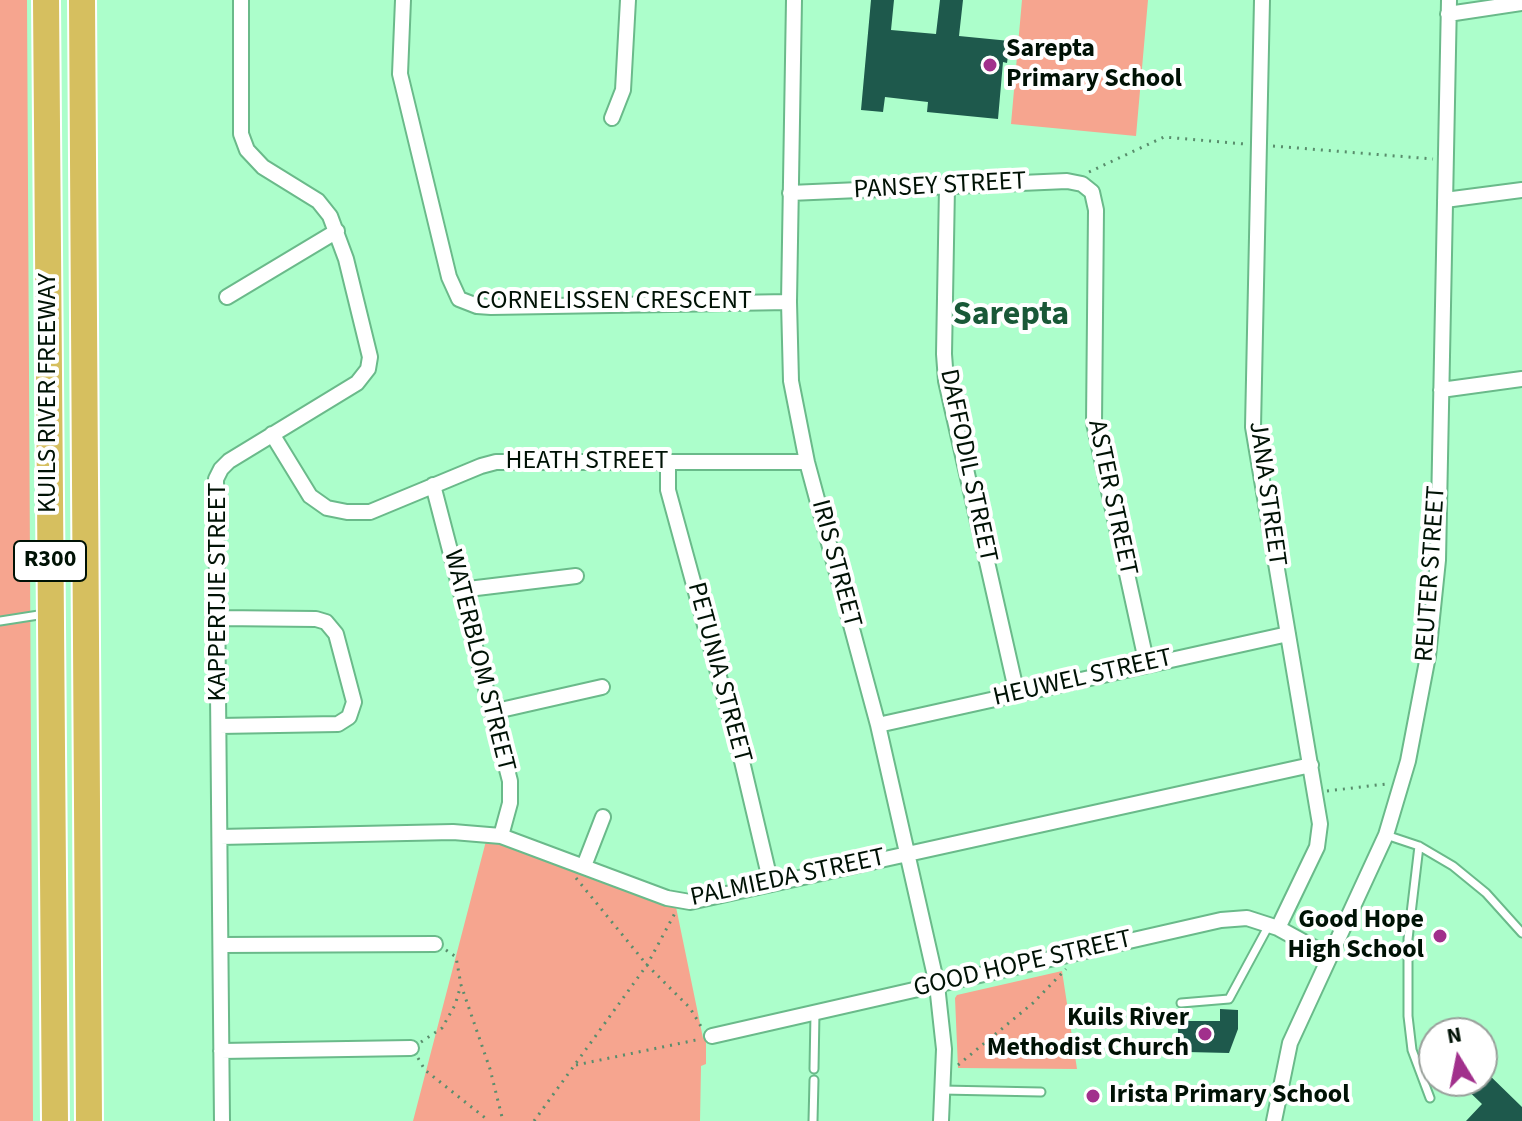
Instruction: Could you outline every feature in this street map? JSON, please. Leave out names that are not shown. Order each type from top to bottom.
[{"type":"highway","name":"KUILS RIVER FREEWAY","points":[[46,0],[55,1121]]},
{"type":"highway","name":"KUILS RIVER FREEWAY","points":[[82,0],[89,1121]]},
{"type":"street","name":"KAPPERTJIE STREET","points":[[222,1121],[216,479],[229,461],[357,383],[368,369],[369,350],[337,231],[330,216],[318,201],[263,167],[247,150],[241,134],[241,0]]},
{"type":"street","name":"CORNELISSEN CRESCENT","points":[[403,0],[400,74],[449,277],[459,299],[477,306],[491,307],[789,302]]},
{"type":"street","points":[[612,118],[623,90],[628,0]]},
{"type":"street","name":"IRIS STREET","points":[[794,0],[789,302],[791,381],[807,462],[878,725],[937,985],[944,1049],[941,1121]]},
{"type":"street","name":"JANA STREET","points":[[1262,0],[1253,427],[1320,824],[1317,847],[1274,927]]},
{"type":"street","points":[[1448,7],[1522,3]]},
{"type":"street","name":"REUTER STREET","points":[[1274,1121],[1290,1043],[1386,835],[1416,722],[1435,592],[1448,7]]},
{"type":"street","name":"PANSEY STREET","points":[[790,193],[1072,181],[1088,188]]},
{"type":"street","name":"DAFFODIL STREET","points":[[947,187],[946,381],[1017,694]]},
{"type":"street","name":"ASTER STREET","points":[[1088,188],[1095,198],[1096,210],[1094,423],[1147,665]]},
{"type":"street","points":[[1445,200],[1522,190]]},
{"type":"street","points":[[227,297],[337,231]]},
{"type":"street","points":[[1441,390],[1522,379]]},
{"type":"street","name":"HEATH STREET","points":[[272,434],[310,496],[327,508],[347,512],[370,512],[496,462],[807,462]]},
{"type":"street","name":"PETUNIA STREET","points":[[668,462],[668,490],[741,757],[771,884]]},
{"type":"street","name":"WATERBLOM STREET","points":[[433,485],[510,788],[510,803],[501,836]]},
{"type":"street","points":[[460,590],[576,576]]},
{"type":"street","points":[[218,618],[316,619],[326,622],[336,634],[354,702],[349,717],[338,724],[219,726]]},
{"type":"street","name":"HEUWEL STREET","points":[[878,725],[1288,634]]},
{"type":"street","points":[[492,712],[602,687]]},
{"type":"street","name":"PALMIEDA STREET","points":[[220,837],[453,832],[501,836],[679,902],[699,901],[1311,765]]},
{"type":"street","points":[[584,866],[603,817]]},
{"type":"street","name":"GOOD HOPE STREET","points":[[712,1036],[1221,920],[1247,918],[1274,927],[1329,956]]},
{"type":"street","points":[[221,945],[435,944]]},
{"type":"street","points":[[221,1051],[411,1048]]},
{"type":"lane","points":[[0,621],[51,614]]},
{"type":"lane","points":[[1386,835],[1419,846],[1453,866],[1486,893],[1522,933]]},
{"type":"lane","points":[[1419,846],[1408,939],[1408,1016],[1412,1050],[1430,1098]]},
{"type":"lane","points":[[1181,1003],[1229,999],[1274,927]]},
{"type":"lane","points":[[814,1069],[815,1013]]},
{"type":"lane","points":[[813,1121],[814,1080]]},
{"type":"lane","points":[[942,1090],[1041,1092]]},
{"type":"path","points":[[1315,791],[1380,783],[1401,787]]},
{"type":"path","points":[[563,858],[581,886],[647,965],[690,1008],[698,1024],[712,1036]]},
{"type":"path","points":[[534,1121],[647,965],[673,921],[679,902]]},
{"type":"path","points":[[435,944],[456,957],[461,985],[490,1069],[503,1121]]},
{"type":"path","points":[[954,1068],[1033,1003],[1069,964]]},
{"type":"path","points":[[461,985],[442,1028],[411,1048],[425,1070],[489,1121]]},
{"type":"path","points":[[576,1065],[712,1036]]},
{"type":"shaded area","points":[[0,0],[27,0],[33,1121],[0,1121]]},
{"type":"shaded area","points":[[1022,0],[1148,0],[1136,136],[1011,124]]},
{"type":"shaded area","points":[[486,841],[502,843],[676,907],[703,1038],[706,1038],[706,1064],[701,1066],[700,1121],[413,1121]]},
{"type":"shaded area","points":[[1062,971],[1077,1069],[958,1068],[957,995]]},
{"type":"building","points":[[871,0],[894,0],[891,30],[936,34],[940,0],[963,0],[959,36],[1010,41],[1007,63],[1003,62],[998,119],[927,112],[928,102],[885,97],[883,112],[861,110]]},
{"type":"building","name":"Kuils River Methodist Church","points":[[1220,1009],[1238,1010],[1238,1029],[1229,1053],[1178,1049],[1178,1021],[1220,1021]]},
{"type":"building","points":[[1498,1084],[1522,1107],[1522,1121],[1466,1121],[1482,1104],[1475,1097],[1498,1097]]},
{"type":"place","name":"Sarepta Primary School","points":[[990,65]]},
{"type":"place","name":"Good Hope High School","points":[[1440,936]]},
{"type":"place","name":"Kuils River Methodist Church","points":[[1205,1034]]},
{"type":"place","name":"Irista Primary School","points":[[1093,1096]]},
{"type":"district","name":"Sarepta","points":[[1011,317]]}]
